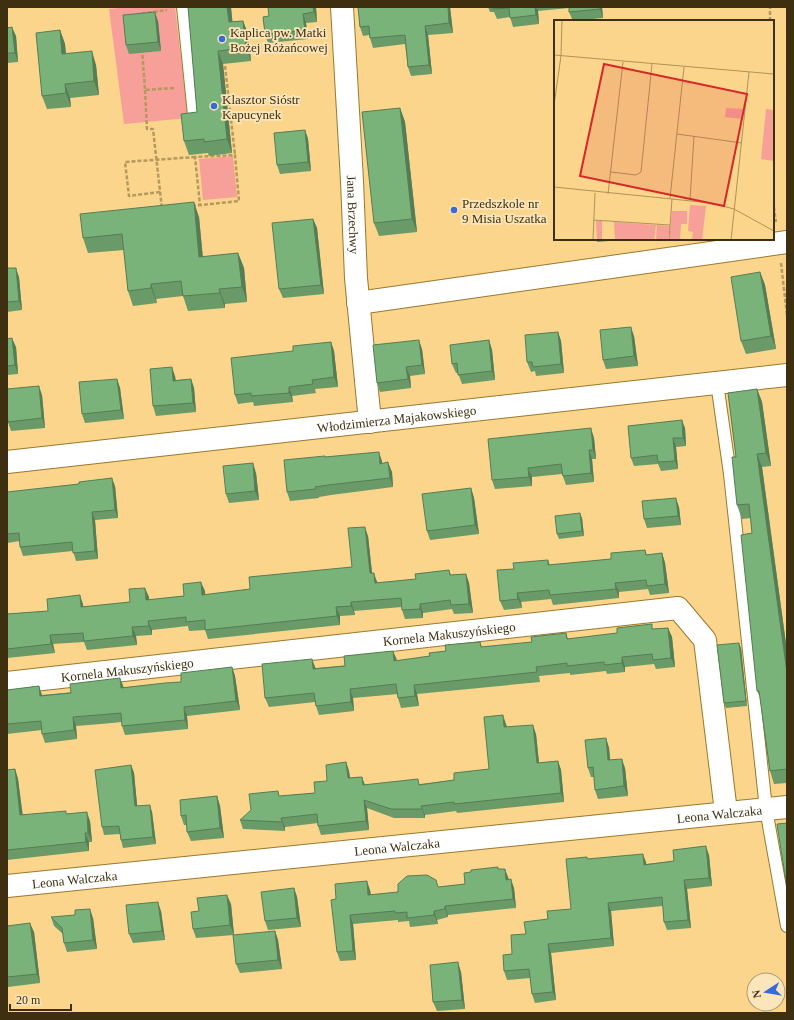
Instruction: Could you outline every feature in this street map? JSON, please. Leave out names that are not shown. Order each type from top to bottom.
[{"type":"street","name":"Jana Brzechwy","points":[[342,7],[358,303],[370,422]]},
{"type":"street","points":[[358,303],[787,242]]},
{"type":"street","name":"Włodzimierza Majakowskiego","points":[[7,462],[787,375]]},
{"type":"street","name":"Kornela Makuszyńskiego","points":[[7,683],[678,608],[705,640],[726,812]]},
{"type":"street","name":"Leona Walczaka","points":[[7,886],[777,808]]},
{"type":"lane","points":[[183,7],[194,115]]},
{"type":"lane","points":[[717,383],[777,808],[787,926]]},
{"type":"path","points":[[770,7],[770,20]]},
{"type":"path","points":[[140,22],[139,14],[170,10]]},
{"type":"path","points":[[141,46],[147,130],[153,128],[162,210]]},
{"type":"path","points":[[185,207],[239,201],[225,66]]},
{"type":"path","points":[[145,90],[191,86]]},
{"type":"path","points":[[160,192],[129,196],[125,162],[235,155]]},
{"type":"path","points":[[195,158],[200,205]]},
{"type":"shaded area","points":[[128,7],[175,7],[188,118],[124,124],[109,9]]},
{"type":"shaded area","points":[[233,156],[237,197],[203,200],[199,159]]},
{"type":"building","points":[[188,7],[227,7],[229,22],[243,21],[246,48],[218,51],[227,139],[204,142],[204,139],[184,141],[181,114],[197,112]]},
{"type":"building","points":[[268,7],[313,7],[314,12],[303,14],[305,30],[265,34],[263,17],[269,16]]},
{"type":"building","points":[[358,7],[448,7],[449,23],[425,26],[429,65],[408,67],[405,35],[370,38],[369,26],[360,27]]},
{"type":"building","points":[[493,7],[535,7],[536,15],[510,18],[509,8],[493,9]]},
{"type":"building","points":[[569,7],[600,7],[600,9],[569,12]]},
{"type":"building","points":[[155,12],[158,42],[126,45],[123,15]]},
{"type":"building","points":[[12,27],[15,53],[7,53],[7,28]]},
{"type":"building","points":[[60,30],[62,54],[92,51],[94,81],[65,84],[66,93],[42,96],[36,33]]},
{"type":"building","points":[[400,108],[412,219],[374,223],[362,112]]},
{"type":"building","points":[[305,130],[308,162],[277,165],[274,133]]},
{"type":"building","points":[[194,202],[199,257],[238,253],[242,287],[219,289],[220,293],[183,296],[181,281],[151,284],[151,288],[128,291],[122,234],[83,238],[80,214]]},
{"type":"building","points":[[313,219],[321,285],[279,289],[272,223]]},
{"type":"building","points":[[7,268],[16,268],[19,301],[7,302]]},
{"type":"building","points":[[760,272],[771,336],[741,341],[731,277]]},
{"type":"building","points":[[631,327],[634,356],[603,360],[600,330]]},
{"type":"building","points":[[558,332],[561,364],[533,367],[532,362],[527,362],[525,335]]},
{"type":"building","points":[[12,338],[15,365],[7,366],[7,339]]},
{"type":"building","points":[[419,340],[422,365],[406,367],[408,379],[377,383],[373,345]]},
{"type":"building","points":[[489,340],[492,371],[458,375],[457,363],[452,364],[450,345]]},
{"type":"building","points":[[331,342],[334,377],[312,380],[313,384],[289,387],[289,393],[251,396],[251,393],[235,395],[231,358],[293,351],[293,346]]},
{"type":"building","points":[[172,367],[173,381],[191,379],[193,403],[153,406],[150,369]]},
{"type":"building","points":[[117,379],[121,410],[82,414],[79,382]]},
{"type":"building","points":[[39,386],[42,418],[8,422],[7,389]]},
{"type":"building","points":[[757,389],[766,453],[757,454],[787,673],[787,769],[770,771],[759,691],[757,691],[741,535],[752,533],[749,504],[737,505],[732,457],[736,457],[728,393]]},
{"type":"building","points":[[682,420],[683,438],[673,438],[675,461],[658,462],[657,455],[631,458],[628,426]]},
{"type":"building","points":[[591,428],[593,450],[589,450],[591,473],[563,476],[561,464],[528,468],[529,477],[492,480],[488,439]]},
{"type":"building","points":[[379,452],[380,464],[388,462],[390,478],[328,485],[315,487],[316,489],[287,492],[284,460]]},
{"type":"building","points":[[253,463],[255,491],[226,494],[223,466]]},
{"type":"building","points":[[112,478],[115,510],[92,512],[95,551],[73,553],[72,542],[20,547],[19,533],[7,534],[7,492],[79,484],[79,482]]},
{"type":"building","points":[[471,488],[475,525],[427,531],[422,494]]},
{"type":"building","points":[[676,498],[678,516],[644,519],[642,501]]},
{"type":"building","points":[[580,513],[582,531],[557,534],[555,516]]},
{"type":"building","points":[[365,527],[370,573],[374,573],[375,583],[416,579],[415,574],[449,570],[450,575],[466,574],[469,604],[451,605],[450,600],[420,604],[420,609],[402,610],[401,598],[351,602],[351,606],[336,607],[337,616],[205,630],[205,620],[186,622],[186,617],[148,621],[149,626],[132,627],[133,636],[84,641],[83,633],[50,635],[51,644],[7,649],[7,614],[48,611],[47,599],[80,595],[81,607],[130,602],[129,589],[145,588],[146,600],[184,596],[183,584],[201,582],[202,595],[250,589],[249,577],[352,567],[348,528]]},
{"type":"building","points":[[645,550],[646,555],[662,553],[665,584],[647,586],[646,580],[615,583],[616,589],[550,595],[549,590],[517,593],[518,599],[500,601],[497,570],[514,569],[513,563],[548,560],[548,565],[611,559],[611,553]]},
{"type":"building","points":[[652,624],[652,629],[668,628],[671,658],[653,660],[652,654],[622,657],[622,663],[604,665],[604,662],[567,666],[567,663],[536,667],[537,672],[414,685],[415,696],[398,698],[396,684],[350,689],[351,702],[316,706],[314,693],[265,698],[262,664],[312,659],[313,669],[345,666],[344,656],[393,651],[394,661],[430,656],[429,653],[446,651],[445,645],[480,642],[481,647],[532,642],[531,637],[566,633],[567,639],[617,633],[617,628]]},
{"type":"building","points":[[739,643],[746,701],[724,703],[717,645]]},
{"type":"building","points":[[232,667],[236,701],[184,707],[185,720],[122,726],[121,713],[73,717],[74,730],[42,734],[41,721],[7,724],[7,690],[39,686],[40,696],[71,693],[70,684],[120,678],[121,688],[181,682],[181,673]]},
{"type":"building","points":[[503,715],[504,727],[533,725],[537,763],[558,761],[561,793],[454,804],[454,802],[421,806],[422,809],[391,809],[364,800],[366,821],[318,826],[317,814],[281,818],[282,822],[240,820],[251,810],[249,794],[278,791],[279,796],[315,793],[314,782],[327,781],[326,765],[346,762],[348,778],[362,777],[363,785],[418,779],[419,785],[454,780],[454,773],[489,769],[484,717]]},
{"type":"building","points":[[606,738],[608,760],[622,759],[624,786],[595,790],[593,767],[588,768],[585,740]]},
{"type":"building","points":[[131,765],[135,806],[150,805],[153,837],[121,840],[119,826],[102,827],[95,770]]},
{"type":"building","points":[[15,769],[20,815],[66,811],[66,814],[87,812],[88,833],[85,833],[86,842],[7,850],[7,770]]},
{"type":"building","points":[[217,796],[220,828],[187,832],[186,815],[181,816],[180,800]]},
{"type":"building","points":[[787,823],[787,888],[777,824]]},
{"type":"building","points":[[706,846],[709,878],[684,880],[688,920],[664,922],[662,897],[608,903],[611,938],[548,944],[553,992],[532,994],[529,969],[504,971],[503,955],[512,954],[511,935],[526,934],[524,922],[548,919],[547,911],[571,909],[566,859],[587,857],[587,859],[643,854],[644,865],[674,861],[673,850]]},
{"type":"building","points":[[498,867],[498,869],[505,869],[506,880],[511,879],[513,899],[445,906],[445,909],[434,911],[434,915],[407,918],[407,912],[395,913],[395,911],[350,915],[353,951],[337,952],[331,900],[336,899],[335,884],[367,881],[368,895],[398,892],[398,884],[407,876],[427,875],[436,880],[438,887],[465,884],[464,873],[471,872],[471,870]]},
{"type":"building","points":[[294,888],[297,918],[265,921],[261,892]]},
{"type":"building","points":[[227,895],[230,925],[193,929],[191,912],[199,911],[197,898]]},
{"type":"building","points":[[158,902],[162,931],[129,934],[126,905]]},
{"type":"building","points":[[90,909],[93,940],[64,943],[62,928],[51,917],[75,915],[75,910]]},
{"type":"building","points":[[30,923],[37,974],[7,977],[7,926]]},
{"type":"building","points":[[275,931],[278,960],[236,964],[233,935]]},
{"type":"building","points":[[458,962],[462,1000],[433,1002],[430,965]]},
{"type":"place","name":"Kaplica pw. Matki Bożej Różańcowej","points":[[222,39]]},
{"type":"place","name":"Klasztor Sióstr Kapucynek","points":[[214,106]]},
{"type":"place","name":"Przedszkole nr 9 Misia Uszatka","points":[[454,210]]}]
